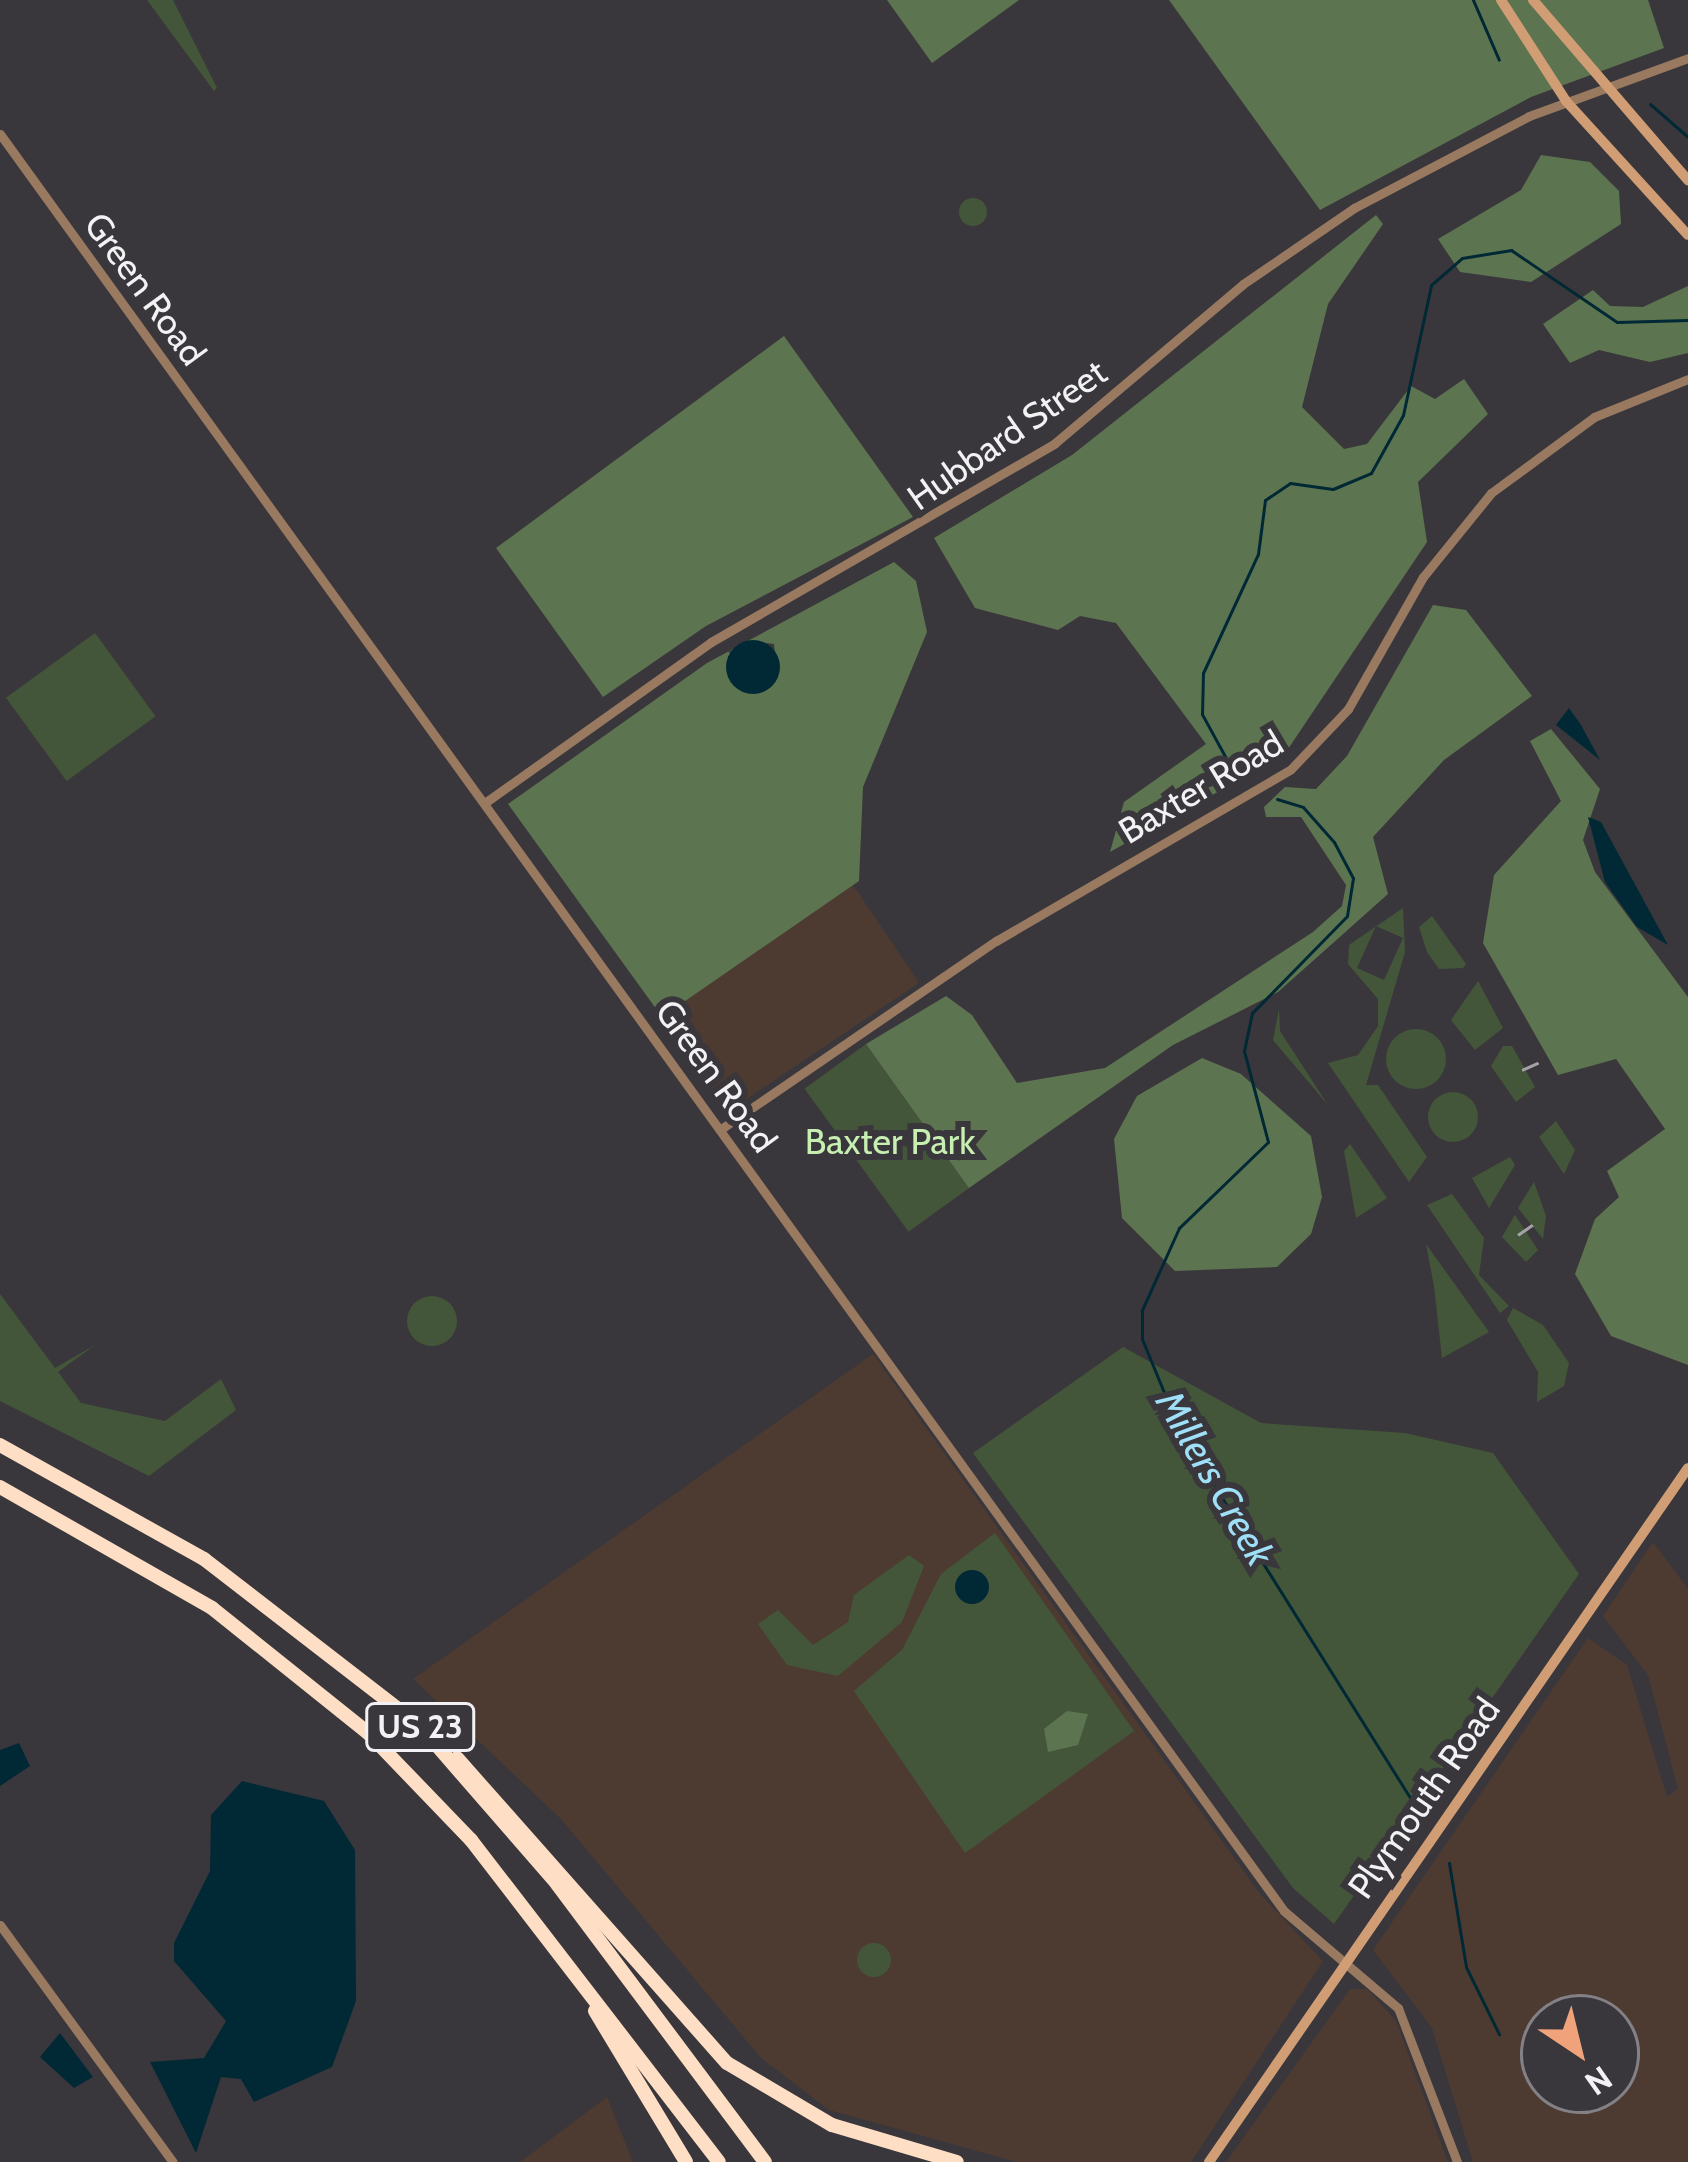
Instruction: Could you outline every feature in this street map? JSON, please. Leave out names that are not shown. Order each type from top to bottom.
[{"type":"highway","name":"US 23","points":[[0,1445],[204,1558],[419,1725],[557,1884],[765,2162]]},
{"type":"highway","name":"US 23","points":[[0,1487],[164,1577],[303,1677],[396,1760],[540,1926],[719,2162]]},
{"type":"highway","points":[[419,1725],[727,2063],[832,2125],[957,2162]]},
{"type":"highway","points":[[540,1926],[686,2162]]},
{"type":"main road","points":[[1501,0],[1566,101],[1688,236]]},
{"type":"main road","points":[[1533,0],[1600,89],[1688,181]]},
{"type":"main road","name":"Plymouth Road","points":[[1209,2162],[1688,1468]]},
{"type":"street","name":"Hubbard Street","points":[[486,802],[711,642],[1055,443],[1341,216],[1566,101],[1688,58]]},
{"type":"street","name":"Green Road","points":[[0,134],[1284,1911],[1347,1963],[1408,2023],[1457,2162]]},
{"type":"street","name":"Baxter Road","points":[[722,1130],[996,941],[1291,769],[1348,709],[1426,572],[1490,493],[1576,427],[1688,379]]},
{"type":"street","points":[[0,1925],[173,2162]]},
{"type":"shaded area","points":[[853,885],[919,983],[727,1113],[661,1015]]},
{"type":"shaded area","points":[[873,1354],[1260,1894],[1323,1961],[1191,2162],[1017,2162],[829,2110],[761,2058],[561,1819],[413,1679]]},
{"type":"shaded area","points":[[1653,1542],[1688,1589],[1688,2162],[1473,2162],[1432,2028],[1373,1950],[1588,1638],[1627,1665],[1667,1797],[1678,1789],[1648,1675],[1603,1616]]},
{"type":"shaded area","points":[[1350,1989],[1367,1989],[1396,2021],[1448,2162],[1226,2162]]},
{"type":"shaded area","points":[[607,2097],[633,2162],[520,2162]]},
{"type":"green space","points":[[147,0],[173,0],[217,88],[214,91]]},
{"type":"green space","points":[[887,0],[1019,0],[932,63]]},
{"type":"green space","points":[[1169,0],[1648,0],[1664,48],[1531,97],[1320,210]]},
{"type":"green space","points":[[1541,155],[1590,162],[1619,191],[1621,224],[1531,282],[1460,272],[1438,239],[1521,190]]},
{"type":"green space","points":[[973,198],[983,202],[987,212],[983,222],[973,226],[963,222],[959,212],[963,202]]},
{"type":"green space","points":[[1376,215],[1383,224],[1328,304],[1302,407],[1344,449],[1367,444],[1411,386],[1435,399],[1464,379],[1488,414],[1418,482],[1427,542],[1284,755],[1110,852],[1124,802],[1206,744],[1116,623],[1080,616],[1058,630],[975,608],[934,538],[1072,455]]},
{"type":"green space","points":[[1688,286],[1688,353],[1650,362],[1599,350],[1570,363],[1543,324],[1593,290],[1610,306],[1643,307]]},
{"type":"green space","points":[[784,336],[913,517],[706,626],[603,697],[496,548]]},
{"type":"green space","points":[[894,562],[916,581],[927,632],[863,787],[859,881],[662,1017],[508,804],[707,663]],"holes":[[[751,641],[774,644],[777,672],[728,652]]]},
{"type":"green space","points":[[1433,605],[1466,610],[1532,696],[1444,760],[1373,837],[1388,894],[1278,992],[1173,1045],[969,1188],[866,1044],[946,996],[972,1015],[1017,1083],[1105,1068],[1313,932],[1342,906],[1346,885],[1301,817],[1266,817],[1264,807],[1285,787],[1316,789],[1347,756]]},
{"type":"green space","points":[[95,633],[156,716],[67,781],[6,698]]},
{"type":"green space","points":[[1551,729],[1600,789],[1583,840],[1595,872],[1688,997],[1688,1365],[1611,1336],[1575,1274],[1595,1219],[1619,1197],[1607,1171],[1665,1129],[1616,1059],[1558,1075],[1483,943],[1494,875],[1561,801],[1530,741]]},
{"type":"green space","points":[[1403,908],[1405,952],[1366,1085],[1378,1085],[1427,1157],[1409,1182],[1328,1063],[1358,1055],[1378,1026],[1378,999],[1348,964],[1349,945],[1376,927],[1357,968],[1384,980],[1403,938],[1376,926]]},
{"type":"green space","points":[[1432,916],[1466,964],[1463,968],[1439,969],[1427,952],[1419,927]]},
{"type":"green space","points":[[1478,981],[1503,1028],[1475,1050],[1451,1020]]},
{"type":"green space","points":[[1279,1009],[1280,1031],[1328,1105],[1273,1040]]},
{"type":"green space","points":[[1416,1029],[1437,1038],[1446,1059],[1437,1080],[1416,1089],[1395,1080],[1386,1059],[1395,1038]]},
{"type":"green space","name":"Baxter Park","points":[[866,1044],[970,1187],[909,1232],[805,1089]]},
{"type":"green space","points":[[1503,1046],[1512,1046],[1535,1087],[1516,1102],[1491,1066]]},
{"type":"green space","points":[[1202,1058],[1241,1074],[1311,1136],[1322,1197],[1311,1234],[1277,1267],[1175,1271],[1122,1218],[1114,1139],[1137,1096]]},
{"type":"green space","points":[[1453,1092],[1470,1100],[1478,1117],[1470,1134],[1453,1142],[1436,1134],[1428,1117],[1436,1100]]},
{"type":"green space","points":[[1556,1121],[1575,1150],[1564,1174],[1539,1137]]},
{"type":"green space","points":[[1350,1144],[1387,1198],[1356,1218],[1344,1151]]},
{"type":"green space","points":[[1510,1157],[1515,1165],[1489,1208],[1472,1178]]},
{"type":"green space","points":[[1534,1182],[1546,1216],[1543,1239],[1518,1208]]},
{"type":"green space","points":[[1452,1194],[1484,1238],[1479,1275],[1509,1306],[1500,1313],[1427,1205]]},
{"type":"green space","points":[[1515,1215],[1538,1250],[1526,1262],[1502,1237]]},
{"type":"green space","points":[[1426,1244],[1489,1332],[1442,1358],[1434,1286]]},
{"type":"green space","points":[[0,1294],[55,1368],[95,1345],[58,1372],[81,1403],[165,1421],[221,1379],[236,1410],[149,1476],[0,1401]]},
{"type":"green space","points":[[432,1296],[449,1304],[457,1321],[449,1338],[432,1346],[415,1338],[407,1321],[415,1304]]},
{"type":"green space","points":[[1513,1308],[1543,1325],[1569,1363],[1564,1386],[1537,1402],[1538,1372],[1507,1320]]},
{"type":"green space","points":[[1123,1347],[1261,1423],[1405,1433],[1493,1453],[1579,1574],[1334,1924],[1293,1888],[973,1453]]},
{"type":"green space","points":[[995,1533],[1134,1731],[965,1853],[854,1691],[902,1650],[941,1574]]},
{"type":"green space","points":[[909,1555],[924,1566],[902,1622],[838,1676],[787,1665],[758,1624],[778,1610],[813,1645],[848,1622],[854,1595]]},
{"type":"green space","points":[[1067,1711],[1088,1714],[1078,1745],[1048,1752],[1044,1729]]},
{"type":"green space","points":[[874,1943],[886,1948],[891,1960],[886,1972],[874,1977],[862,1972],[857,1960],[862,1948]]},
{"type":"water","points":[[753,640],[772,648],[780,667],[772,686],[753,694],[734,686],[726,667],[734,648]]},
{"type":"water","points":[[1569,708],[1581,725],[1600,760],[1556,725]]},
{"type":"water","points":[[1588,817],[1601,822],[1668,945],[1637,927],[1605,882]]},
{"type":"water","points":[[972,1570],[984,1575],[989,1587],[984,1599],[972,1604],[960,1599],[955,1587],[960,1575]]},
{"type":"water","points":[[19,1743],[30,1766],[0,1786],[0,1750]]},
{"type":"water","points":[[242,1781],[324,1801],[355,1850],[356,2001],[332,2067],[254,2102],[241,2079],[221,2077],[196,2153],[150,2062],[204,2058],[226,2021],[174,1961],[174,1943],[210,1871],[211,1815]]},
{"type":"water","points":[[60,2033],[93,2077],[74,2088],[40,2057]]},
{"type":"waterway","name":"Millers Creek","points":[[1473,0],[1499,60]]},
{"type":"waterway","name":"Millers Creek","points":[[1650,104],[1688,137]]},
{"type":"waterway","name":"Millers Creek","points":[[1239,782],[1202,714],[1203,673],[1258,554],[1265,500],[1290,483],[1333,489],[1371,473],[1403,415],[1431,285],[1462,258],[1511,250],[1617,322],[1688,320]]},
{"type":"waterway","name":"Millers Creek","points":[[1277,799],[1303,807],[1334,842],[1353,878],[1347,916],[1252,1013],[1244,1051],[1268,1142],[1179,1228],[1142,1310],[1142,1339],[1180,1431],[1420,1813]]},
{"type":"waterway","name":"Millers Creek","points":[[1449,1863],[1466,1967],[1499,2034]]},
{"type":"railway","points":[[1522,1070],[1540,1062]]},
{"type":"railway","points":[[1518,1235],[1538,1221]]}]
